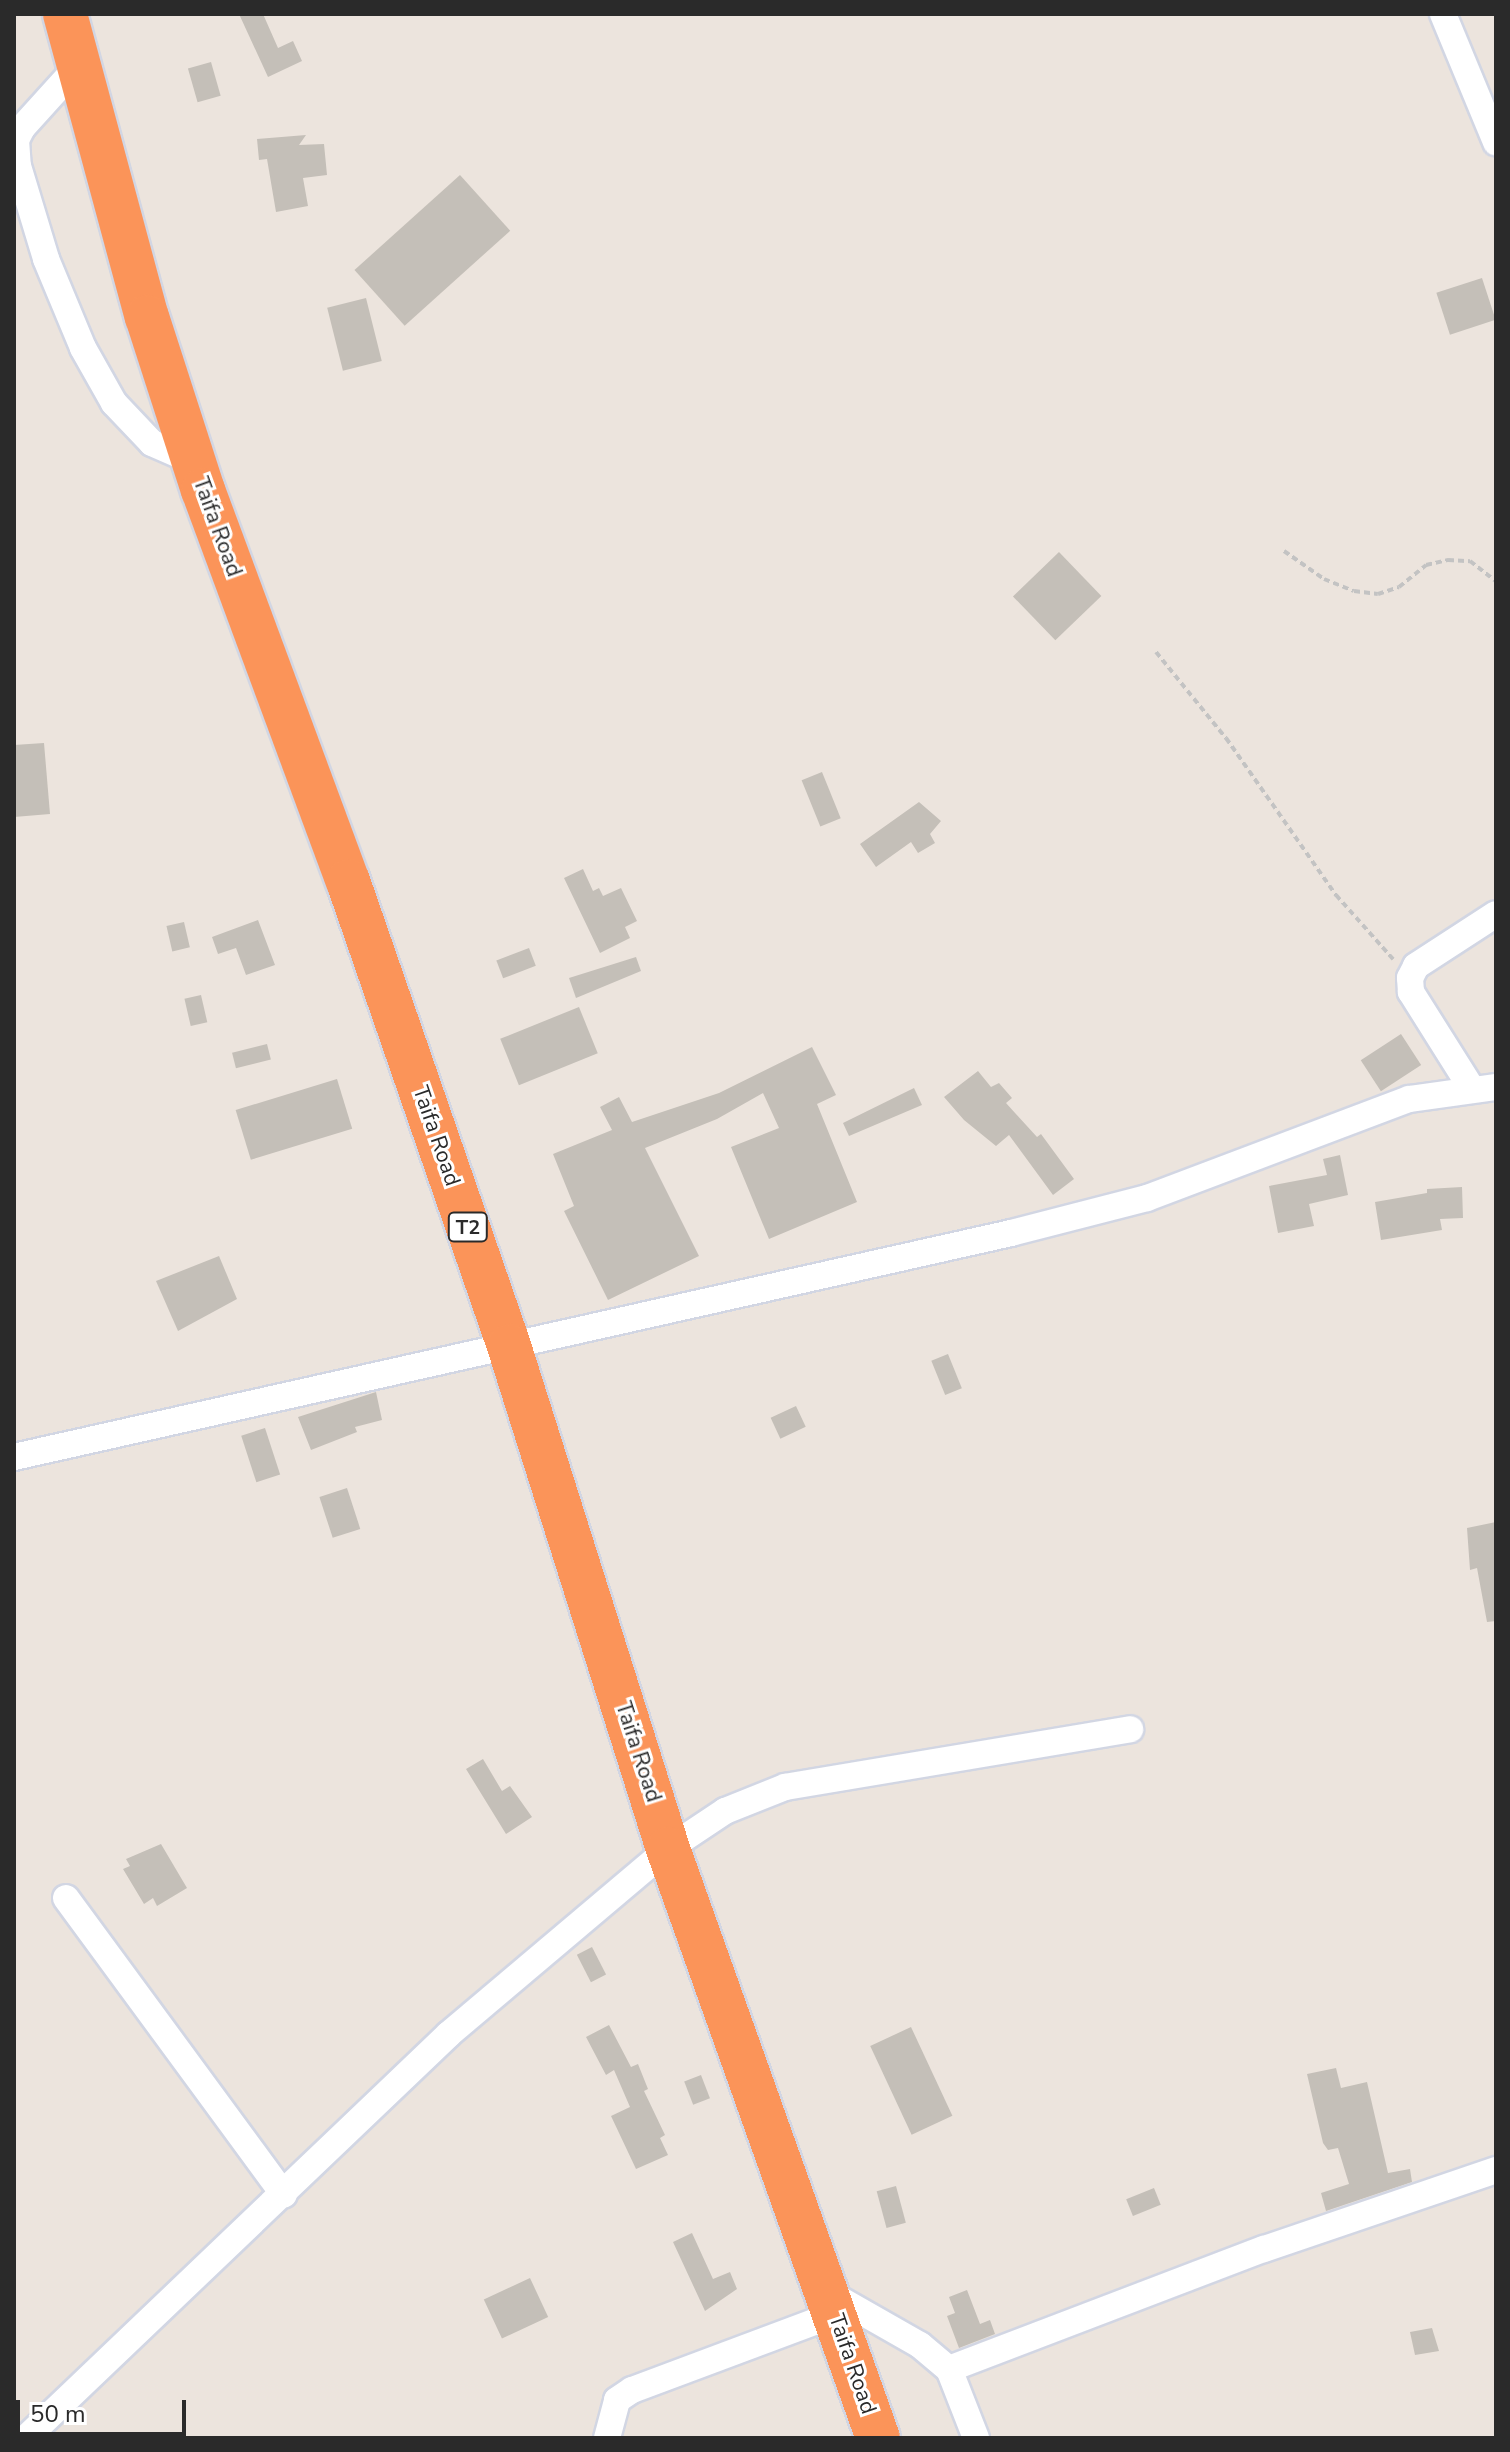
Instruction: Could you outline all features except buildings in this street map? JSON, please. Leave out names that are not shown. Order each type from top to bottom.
[{"type":"highway","name":"Taifa Road","points":[[65,14],[193,461],[348,881],[509,1346],[668,1849],[878,2438]]},
{"type":"street","points":[[1443,14],[1496,142]]},
{"type":"street","points":[[78,66],[22,128],[16,140],[18,166],[46,259],[83,348],[114,403],[152,443],[193,461]]},
{"type":"street","points":[[14,1457],[1147,1198],[1409,1099],[1484,1088],[1411,992],[1410,978],[1416,966],[1496,914]]},
{"type":"street","points":[[26,2438],[53,2428],[449,2034],[668,1849],[725,1811],[785,1787],[1130,1729]]},
{"type":"street","points":[[66,1898],[284,2195]]},
{"type":"street","points":[[949,2369],[1264,2249],[1496,2170]]},
{"type":"street","points":[[607,2438],[613,2407],[632,2390],[831,2303],[920,2345],[949,2369],[976,2438]]},
{"type":"path","points":[[1284,551],[1324,579],[1354,591],[1378,594],[1399,587],[1426,565],[1448,560],[1470,561],[1496,581]]},
{"type":"path","points":[[1156,652],[1226,738],[1336,895],[1410,978]]}]
